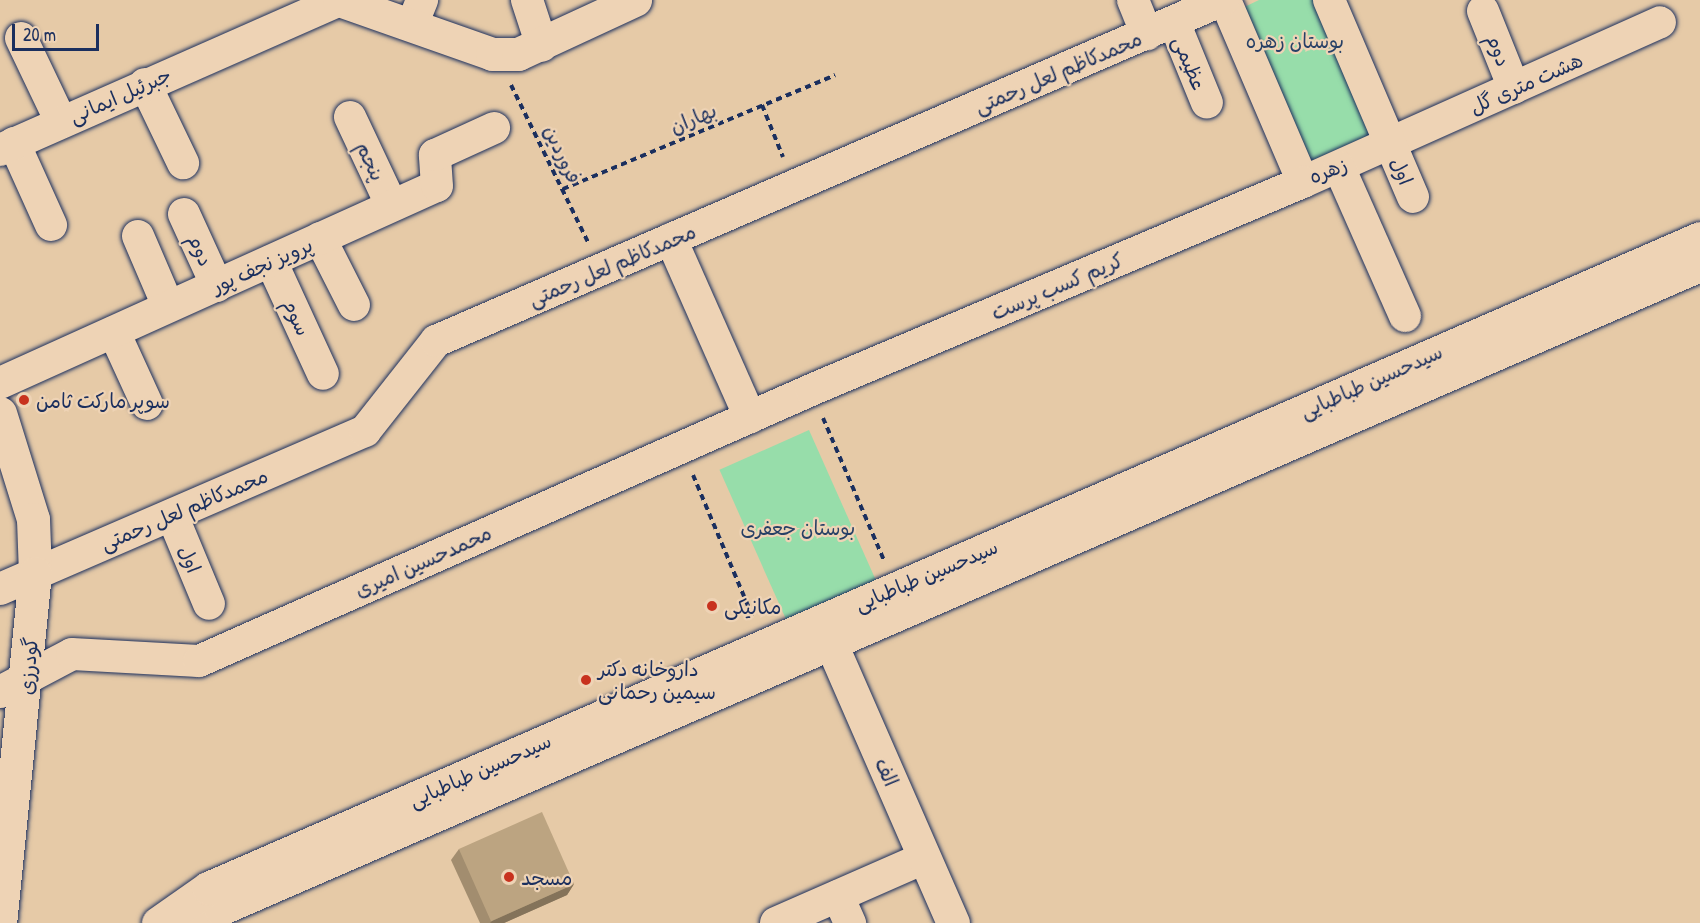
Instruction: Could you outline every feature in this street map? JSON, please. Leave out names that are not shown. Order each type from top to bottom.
[{"type":"street","points":[[339,0],[417,13],[492,54],[518,54],[542,46],[635,0]]},
{"type":"street","name":"جبرئیل ایمانی","points":[[7,147],[339,0]]},
{"type":"street","points":[[527,0],[542,46]]},
{"type":"street","name":"عظیمی","points":[[1133,0],[1160,28],[1207,103]]},
{"type":"street","name":"محمدکاظم لعل رحمتی","points":[[0,589],[365,431],[436,341],[1224,0]]},
{"type":"street","name":"زهره","points":[[1224,0],[1303,182],[1391,144]]},
{"type":"street","points":[[1329,0],[1391,144]]},
{"type":"street","name":"دوم","points":[[1483,11],[1514,88]]},
{"type":"street","name":"هشت متری گل","points":[[1391,144],[1660,22]]},
{"type":"street","points":[[21,38],[61,122]]},
{"type":"street","points":[[145,84],[183,163]]},
{"type":"street","name":"پنجم","points":[[350,117],[391,204]]},
{"type":"street","name":"پرویز نجف پور","points":[[0,383],[217,286],[391,204],[437,186],[435,155],[494,128]]},
{"type":"street","name":"اول","points":[[1391,144],[1413,198]]},
{"type":"street","points":[[7,147],[51,225]]},
{"type":"street","points":[[1339,167],[1405,316]]},
{"type":"street","name":"کریم کسب پرست","points":[[811,390],[1303,182]]},
{"type":"street","name":"دوم","points":[[184,214],[217,286]]},
{"type":"street","points":[[138,236],[168,306]]},
{"type":"street","points":[[320,238],[354,305]]},
{"type":"street","name":"سیدحسین طباطبایی","points":[[158,923],[208,888],[764,646],[826,632],[896,589],[1700,238]]},
{"type":"street","points":[[671,239],[750,417]]},
{"type":"street","name":"سوم","points":[[271,261],[323,374]]},
{"type":"street","name":"سیدحسین طباطبایی","points":[[171,923],[220,909],[826,632],[1700,265]]},
{"type":"street","points":[[114,332],[147,404]]},
{"type":"street","name":"محمدحسین امیری","points":[[14,686],[72,654],[199,661],[811,390]]},
{"type":"street","name":"گودرزی","points":[[0,413],[6,458],[33,519],[35,573],[14,686],[0,923]]},
{"type":"street","name":"اول","points":[[172,514],[209,604]]},
{"type":"street","name":"الف","points":[[826,632],[953,923]]},
{"type":"street","points":[[776,923],[844,910],[924,858]]},
{"type":"path","name":"فروردین","points":[[492,54],[528,114],[600,270]]},
{"type":"path","name":"بهاران","points":[[563,189],[835,75]]},
{"type":"path","points":[[762,105],[794,186]]},
{"type":"path","points":[[811,390],[896,589]]},
{"type":"path","points":[[682,447],[764,646]]},
{"type":"green space","name":"بوستان زهره","points":[[1259,0],[1320,0],[1378,132],[1307,164],[1238,10]]},
{"type":"green space","name":"بوستان جعفری","points":[[809,430],[877,583],[788,623],[719,470]]},
{"type":"building","name":"مسجد","points":[[542,812],[574,884],[491,921],[459,849]]},
{"type":"place","name":"سوپر مارکت ثامن","points":[[24,400]]},
{"type":"place","name":"مکانیکی","points":[[712,606]]},
{"type":"place","name":"داروخانه دکتر سیمین رحمانی","points":[[586,680]]},
{"type":"place","name":"مسجد","points":[[509,877]]}]
